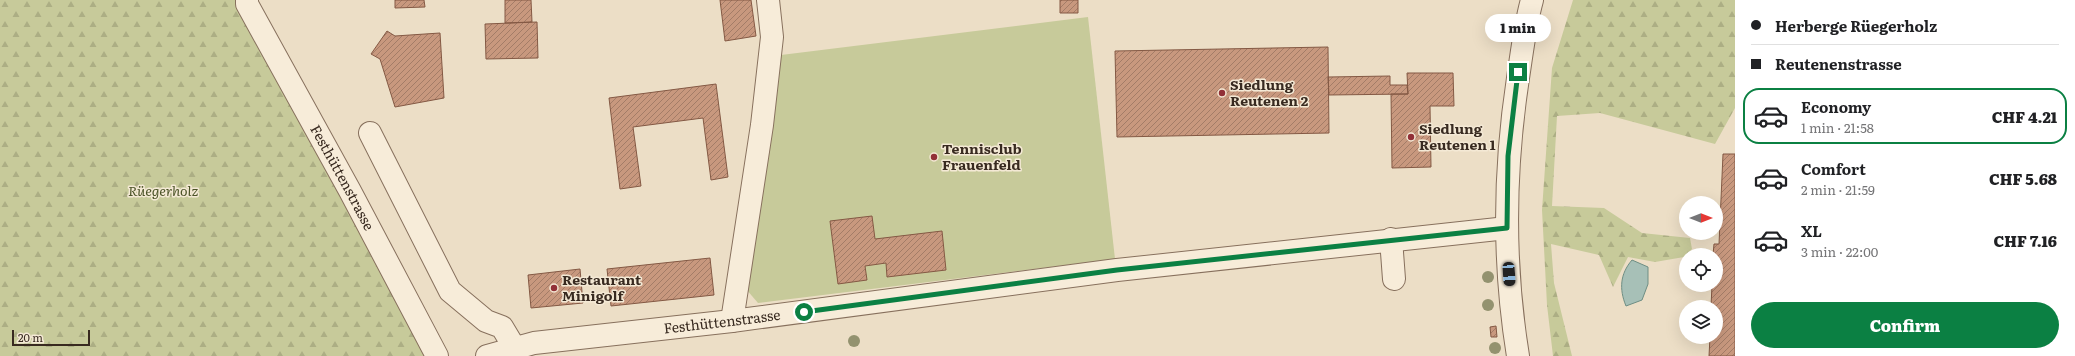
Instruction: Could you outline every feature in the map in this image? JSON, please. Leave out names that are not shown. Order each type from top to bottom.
[{"type":"street","name":"Festhüttenstrasse","points":[[247,0],[247,4],[437,356]]},
{"type":"street","points":[[732,321],[762,125],[772,37],[768,0]]},
{"type":"street","points":[[1518,356],[1512,308],[1507,228],[1511,129],[1521,54],[1532,0]]},
{"type":"street","points":[[370,133],[450,291],[486,321],[502,327],[514,347]]},
{"type":"street","name":"Festhüttenstrasse","points":[[487,356],[514,347],[534,343],[732,321],[1117,270],[1507,228]]},
{"type":"street","points":[[1391,240],[1394,279]]},
{"type":"green space","name":"Rüegerholz","points":[[0,0],[247,0],[437,356],[0,356]]},
{"type":"green space","points":[[1573,0],[1735,0],[1735,108],[1715,144],[1600,113],[1557,116],[1552,206],[1604,208],[1642,233],[1679,237],[1679,240],[1690,240],[1692,248],[1679,248],[1679,258],[1655,262],[1628,257],[1613,287],[1599,255],[1551,244],[1554,283],[1572,356],[1553,356],[1547,305],[1542,210],[1552,68]]},
{"type":"green space","name":"Tennisclub Frauenfeld","points":[[1088,17],[1115,259],[758,303],[746,289],[781,55]]},
{"type":"water","points":[[1632,260],[1648,267],[1648,284],[1642,300],[1626,306],[1622,294],[1622,282],[1625,271]]},
{"type":"building","points":[[395,0],[424,0],[425,7],[395,8]]},
{"type":"building","points":[[505,0],[531,0],[532,22],[505,23]]},
{"type":"building","points":[[720,0],[751,0],[756,36],[725,41]]},
{"type":"building","points":[[1060,0],[1078,0],[1078,13],[1060,13]]},
{"type":"building","points":[[537,22],[538,58],[486,59],[485,24]]},
{"type":"building","points":[[387,31],[395,36],[440,33],[444,98],[395,107],[380,59],[371,54]]},
{"type":"building","name":"Siedlung Reutenen 2","points":[[1328,47],[1329,133],[1117,137],[1115,51]]},
{"type":"building","name":"Siedlung Reutenen 1","points":[[1407,73],[1453,73],[1454,106],[1430,106],[1431,167],[1392,168],[1391,94],[1408,94]]},
{"type":"building","points":[[1390,76],[1390,85],[1407,85],[1408,94],[1329,95],[1328,77]]},
{"type":"building","points":[[716,84],[728,177],[711,180],[703,118],[633,127],[641,186],[620,189],[609,98]]},
{"type":"building","points":[[1723,154],[1735,154],[1735,356],[1709,356],[1710,344],[1723,344],[1723,300],[1711,300],[1712,292],[1723,292],[1723,248],[1714,248],[1714,244],[1719,244],[1719,240],[1723,240],[1723,196],[1721,196]]},
{"type":"building","points":[[872,216],[875,239],[942,231],[946,270],[887,277],[886,263],[865,266],[867,280],[838,284],[830,221]]},
{"type":"building","points":[[710,258],[714,295],[611,306],[607,269]]},
{"type":"building","points":[[580,269],[583,303],[531,308],[528,275]]},
{"type":"building","points":[[1496,326],[1497,337],[1491,337],[1490,327]]},
{"type":"place","name":"Siedlung Reutenen 2","points":[[1222,93]]},
{"type":"place","name":"Siedlung Reutenen 1","points":[[1411,137]]},
{"type":"place","name":"Tennisclub Frauenfeld","points":[[934,157]]},
{"type":"place","name":"Restaurant Minigolf","points":[[554,288]]},
{"type":"route","points":[[804,312],[1117,270],[1507,228],[1508,156],[1518,72]]}]
